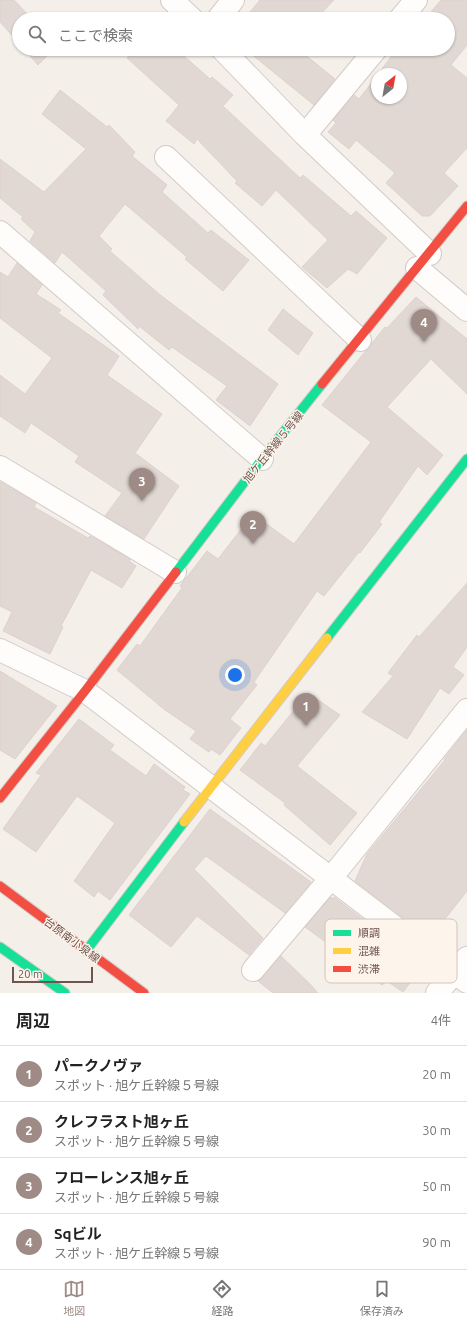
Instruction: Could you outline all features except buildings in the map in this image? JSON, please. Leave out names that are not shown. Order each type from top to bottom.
[{"type":"street","points":[[172,0],[185,12]]},
{"type":"street","points":[[224,12],[233,0]]},
{"type":"street","points":[[406,12],[416,0]]},
{"type":"street","points":[[229,56],[305,135],[467,310]]},
{"type":"street","points":[[305,135],[370,56]]},
{"type":"street","points":[[166,157],[360,340]]},
{"type":"street","name":"旭ケ丘幹線５号線","points":[[0,798],[262,459],[360,340],[467,206]]},
{"type":"street","points":[[0,232],[262,459]]},
{"type":"street","points":[[86,951],[211,787],[467,459]]},
{"type":"street","points":[[0,467],[175,572]]},
{"type":"street","points":[[0,650],[84,691],[331,878],[389,919]]},
{"type":"street","points":[[253,970],[331,878],[467,710]]},
{"type":"street","name":"台原南小泉線","points":[[0,886],[144,993]]},
{"type":"street","points":[[0,947],[65,993]]},
{"type":"street","points":[[437,993],[449,983]]},
{"type":"traffic: fast","points":[[176,572],[262,459],[322,384]]},
{"type":"traffic: fast","points":[[327,638],[467,459]]},
{"type":"traffic: fast","points":[[86,951],[184,822]]},
{"type":"traffic: fast","points":[[0,947],[65,993]]},
{"type":"traffic: slow","points":[[184,822],[327,638]]},
{"type":"traffic: jam","points":[[322,384],[467,206]]},
{"type":"traffic: jam","points":[[0,798],[85,691],[176,572]]},
{"type":"traffic: jam","points":[[0,886],[144,993]]},
{"type":"place","name":"Sqビル","points":[[424,342]]},
{"type":"place","name":"フローレンス旭ヶ丘","points":[[142,501]]},
{"type":"place","name":"クレフラスト旭ヶ丘","points":[[253,544]]},
{"type":"place","name":"パークノヴァ","points":[[306,726]]}]
